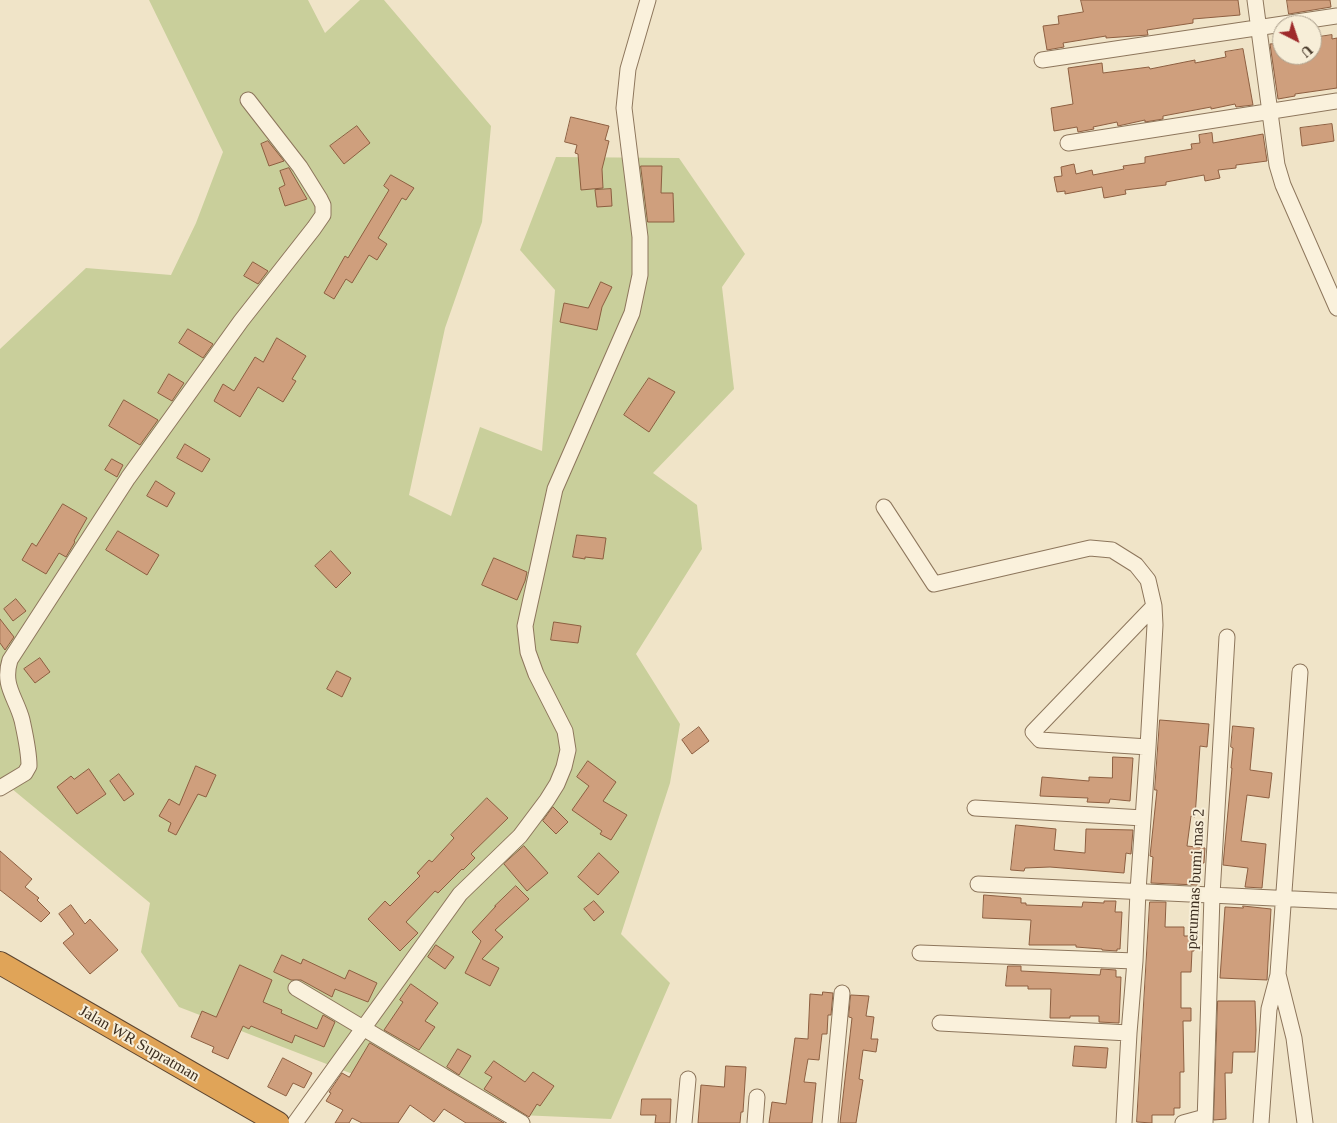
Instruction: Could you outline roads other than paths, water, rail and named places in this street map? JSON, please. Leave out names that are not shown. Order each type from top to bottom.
[{"type":"highway","name":"Jalan WR Supratman","points":[[0,963],[278,1123]]},
{"type":"street","points":[[296,1123],[460,894],[520,836],[548,800],[564,767],[568,750],[565,731],[536,674],[528,652],[525,626],[555,490],[632,313],[640,274],[640,237],[624,108],[628,69],[648,0]]},
{"type":"street","points":[[1255,0],[1277,165],[1337,308]]},
{"type":"street","points":[[1042,60],[1337,16]]},
{"type":"street","points":[[0,788],[25,773],[29,766],[22,718],[10,691],[7,671],[10,660],[128,478],[241,320],[314,228],[322,214],[323,205],[320,198],[300,167],[248,100]]},
{"type":"street","points":[[1068,143],[1337,101]]},
{"type":"street","points":[[884,507],[934,584],[1090,548],[1112,550],[1136,565],[1148,580],[1154,606],[1155,625],[1124,1123]]},
{"type":"street","points":[[1148,747],[1040,740],[1033,732],[1154,606]]},
{"type":"street","name":"perumnas bumi mas 2","points":[[1205,1120],[1212,895],[1227,636]]},
{"type":"street","points":[[1261,1123],[1269,1009],[1278,974],[1300,672]]},
{"type":"street","points":[[976,808],[1143,818]]},
{"type":"street","points":[[978,884],[1337,901]]},
{"type":"street","points":[[920,953],[1135,960]]},
{"type":"street","points":[[1278,974],[1294,1038],[1305,1123]]},
{"type":"street","points":[[296,988],[522,1123]]},
{"type":"street","points":[[830,1123],[842,993]]},
{"type":"street","points":[[940,1023],[1129,1033]]},
{"type":"street","points":[[684,1123],[688,1079]]},
{"type":"street","points":[[755,1123],[757,1097]]},
{"type":"street","points":[[1183,1123],[1205,1120]]}]
